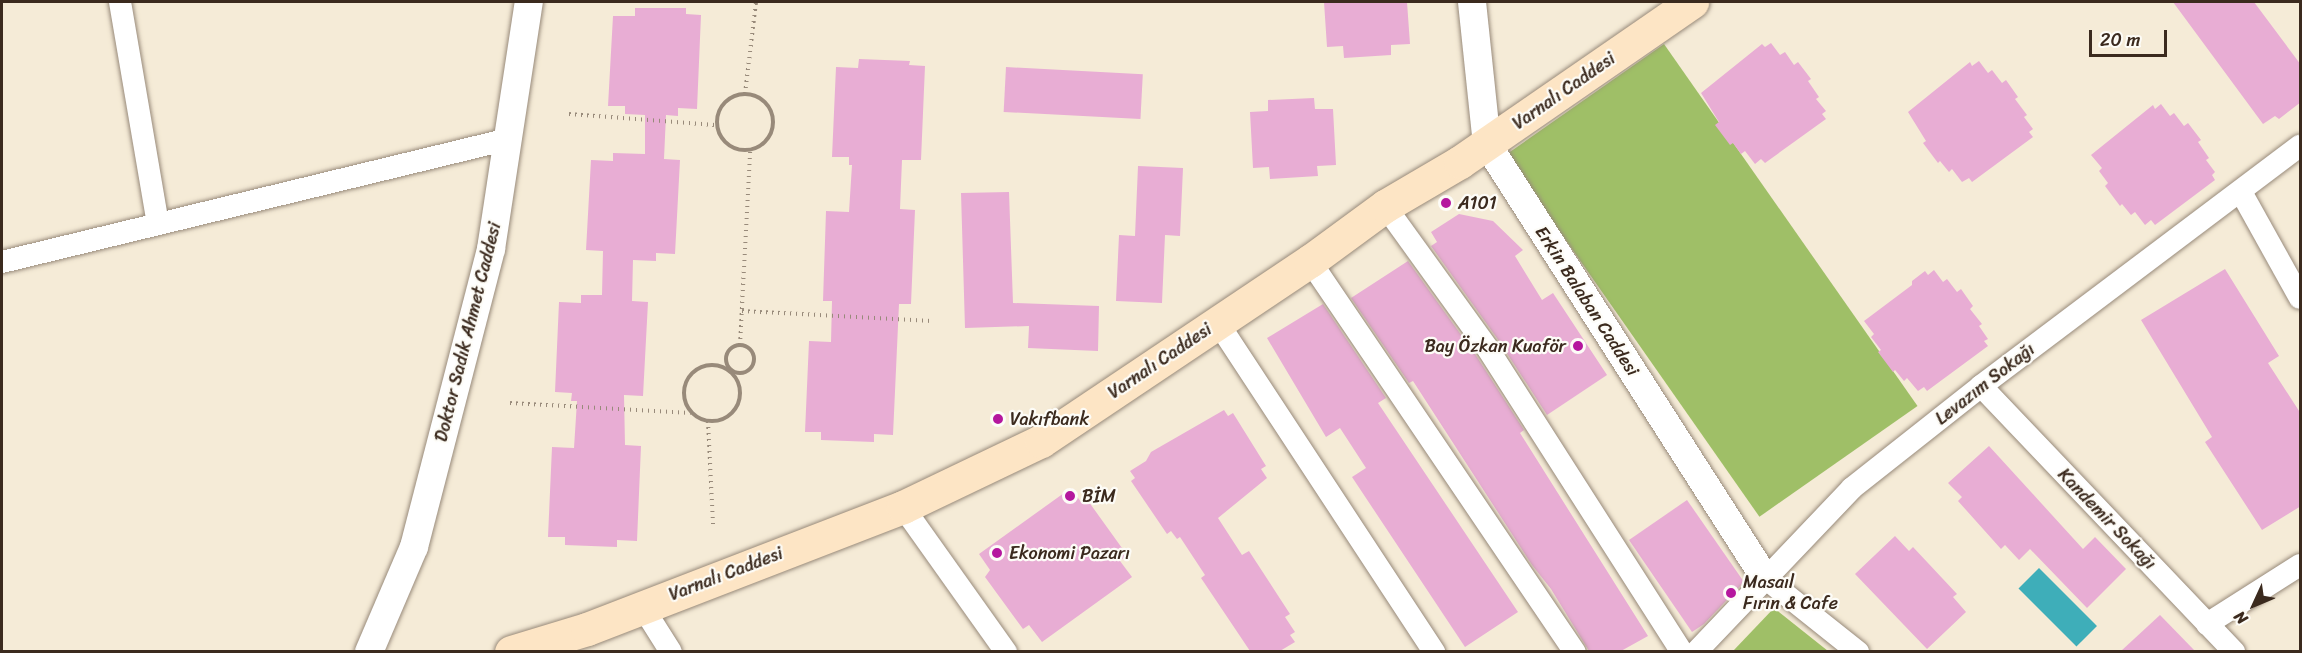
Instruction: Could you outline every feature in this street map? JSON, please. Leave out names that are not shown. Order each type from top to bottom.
[{"type":"main road","name":"Varnalı Caddesi","points":[[511,651],[587,629],[903,507],[1041,441],[1310,261],[1384,206],[1487,144],[1692,2]]},
{"type":"street","points":[[120,2],[158,224]]},
{"type":"street","name":"Doktor Sadık Ahmet Caddesi","points":[[369,651],[414,547],[491,249],[529,2]]},
{"type":"street","name":"Erkin Balaban Caddesi","points":[[1472,2],[1487,144],[1765,578]]},
{"type":"street","points":[[2,262],[508,139]]},
{"type":"street","name":"Levazım Sokağı","points":[[1696,651],[1852,488],[1981,386],[2301,146]]},
{"type":"street","points":[[2241,192],[2301,298]]},
{"type":"street","points":[[1384,206],[1488,349],[1682,651]]},
{"type":"street","points":[[1310,261],[1575,651]]},
{"type":"street","points":[[1218,322],[1434,651]]},
{"type":"street","name":"Kandemir Sokağı","points":[[1981,386],[2234,651]]},
{"type":"street","points":[[903,507],[1006,651]]},
{"type":"street","points":[[2207,624],[2301,565]]},
{"type":"street","points":[[1765,578],[1858,651]]},
{"type":"street","points":[[642,606],[671,651]]},
{"type":"path","points":[[745,94],[756,2]]},
{"type":"path","points":[[745,94],[763,100],[773,115],[771,134],[759,148],[750,151],[732,148],[724,142],[716,125],[723,104],[735,95],[745,94]]},
{"type":"path","points":[[569,114],[716,125]]},
{"type":"path","points":[[740,345],[750,151]]},
{"type":"path","points":[[742,311],[932,321]]},
{"type":"path","points":[[510,403],[691,412],[708,421],[726,418],[738,404],[740,386],[730,370],[726,364],[726,355],[732,347],[740,345],[752,352],[752,365],[741,373],[730,370],[712,364],[694,370],[684,386],[686,405],[691,412]]},
{"type":"path","points":[[708,421],[712,525]]},
{"type":"green space","points":[[1664,44],[1918,406],[1759,517],[1506,155]]},
{"type":"green space","points":[[1774,608],[1828,651],[1733,651]]},
{"type":"water","points":[[2039,568],[2097,626],[2076,646],[2018,589]]},
{"type":"building","points":[[1324,2],[1407,2],[1410,44],[1391,45],[1391,55],[1344,58],[1343,46],[1327,47]]},
{"type":"building","points":[[2173,2],[2254,2],[2301,65],[2301,102],[2279,119],[2275,116],[2263,124]]},
{"type":"building","points":[[635,8],[686,8],[686,14],[701,15],[697,109],[678,108],[678,116],[666,115],[664,159],[680,160],[675,254],[656,253],[656,261],[633,260],[632,301],[648,302],[643,396],[624,395],[625,445],[641,446],[637,541],[617,540],[617,547],[565,545],[565,537],[548,537],[552,447],[574,448],[577,401],[571,401],[572,393],[555,392],[559,302],[581,303],[581,295],[602,295],[603,251],[586,250],[591,160],[613,161],[613,153],[645,154],[645,115],[625,114],[625,106],[608,106],[613,16],[635,16]]},
{"type":"building","points":[[1771,43],[1780,55],[1785,52],[1794,65],[1798,62],[1811,79],[1808,81],[1819,97],[1816,99],[1826,111],[1822,114],[1826,119],[1765,163],[1761,159],[1755,164],[1745,151],[1741,154],[1733,143],[1730,145],[1715,125],[1719,122],[1701,93],[1762,44],[1765,47]]},
{"type":"building","points":[[859,59],[910,61],[909,65],[925,66],[921,160],[902,160],[900,209],[915,210],[911,304],[899,304],[893,435],[874,434],[874,442],[821,440],[821,432],[805,432],[809,341],[831,342],[832,301],[823,301],[826,211],[849,212],[852,165],[849,165],[849,157],[832,157],[836,67],[858,68]]},
{"type":"building","points":[[1979,61],[1988,73],[1992,70],[2002,83],[2006,80],[2018,97],[2015,99],[2027,115],[2024,117],[2033,129],[2029,132],[2033,137],[1972,182],[1969,178],[1962,182],[1952,169],[1949,172],[1940,161],[1938,163],[1923,143],[1926,141],[1908,112],[1970,62],[1972,66]]},
{"type":"building","points":[[1006,67],[1143,74],[1140,119],[1004,112]]},
{"type":"building","points":[[1314,98],[1315,109],[1333,109],[1336,165],[1317,166],[1318,176],[1270,179],[1269,167],[1253,168],[1250,112],[1268,111],[1268,100]]},
{"type":"building","points":[[2161,104],[2170,116],[2174,113],[2184,126],[2188,123],[2201,140],[2198,142],[2209,158],[2206,160],[2215,172],[2212,175],[2215,180],[2155,225],[2151,220],[2145,225],[2135,212],[2131,215],[2122,204],[2120,206],[2105,186],[2108,183],[2099,171],[2102,168],[2091,155],[2153,105],[2155,109]]},
{"type":"building","points":[[1138,166],[1183,168],[1180,236],[1165,235],[1162,303],[1116,301],[1119,235],[1135,236]]},
{"type":"building","points":[[1009,192],[1013,303],[1099,306],[1098,351],[1028,348],[1029,326],[965,328],[961,193]]},
{"type":"building","points":[[1459,214],[1493,221],[1523,250],[1515,256],[1542,300],[1553,293],[1607,375],[1547,415],[1499,341],[1431,246],[1437,242],[1431,232]]},
{"type":"building","points":[[1408,261],[1477,357],[1524,430],[1520,433],[1648,636],[1621,651],[1589,651],[1551,589],[1532,565],[1413,381],[1409,383],[1351,298]]},
{"type":"building","points":[[2225,269],[2279,356],[2268,363],[2301,414],[2301,506],[2262,530],[2205,442],[2212,437],[2141,320]]},
{"type":"building","points":[[1934,270],[1943,282],[1947,279],[1957,292],[1961,289],[1973,306],[1970,309],[1982,324],[1979,326],[1988,339],[1984,341],[1988,346],[1927,391],[1924,387],[1918,391],[1907,378],[1904,381],[1895,370],[1893,372],[1878,352],[1881,350],[1871,337],[1874,334],[1864,321],[1912,285],[1912,281],[1925,271],[1928,275]]},
{"type":"building","points":[[1323,304],[1386,398],[1378,403],[1518,612],[1465,647],[1352,477],[1366,468],[1340,428],[1326,437],[1267,338]]},
{"type":"building","points":[[1224,410],[1228,416],[1233,413],[1266,466],[1261,469],[1267,478],[1218,518],[1242,555],[1249,551],[1290,614],[1285,617],[1295,632],[1290,635],[1295,642],[1280,651],[1250,651],[1201,578],[1205,575],[1180,537],[1177,539],[1171,531],[1167,534],[1131,481],[1135,478],[1130,471],[1146,461],[1151,452]]},
{"type":"building","points":[[1989,446],[2083,549],[2095,537],[2126,569],[2087,608],[2030,549],[2019,560],[2005,545],[2001,549],[1958,501],[1962,497],[1948,483]]},
{"type":"building","points":[[1071,488],[1081,502],[1086,498],[1127,555],[1120,561],[1132,577],[1042,642],[1029,625],[1023,629],[985,577],[990,570],[979,554]]},
{"type":"building","points":[[1687,500],[1744,582],[1704,624],[1692,632],[1629,540]]},
{"type":"building","points":[[1895,536],[1909,551],[1913,547],[1957,594],[1953,597],[1966,612],[1927,649],[1855,574]]},
{"type":"building","points":[[2160,615],[2195,651],[2121,651]]},
{"type":"place","name":"A101","points":[[1446,203]]},
{"type":"place","name":"Bay Özkan Kuaför","points":[[1578,346]]},
{"type":"place","name":"Vakıfbank","points":[[998,419]]},
{"type":"place","name":"BİM","points":[[1070,496]]},
{"type":"place","name":"Ekonomi Pazarı","points":[[997,553]]},
{"type":"place","name":"Masaıl Fırın & Cafe","points":[[1731,593]]}]
